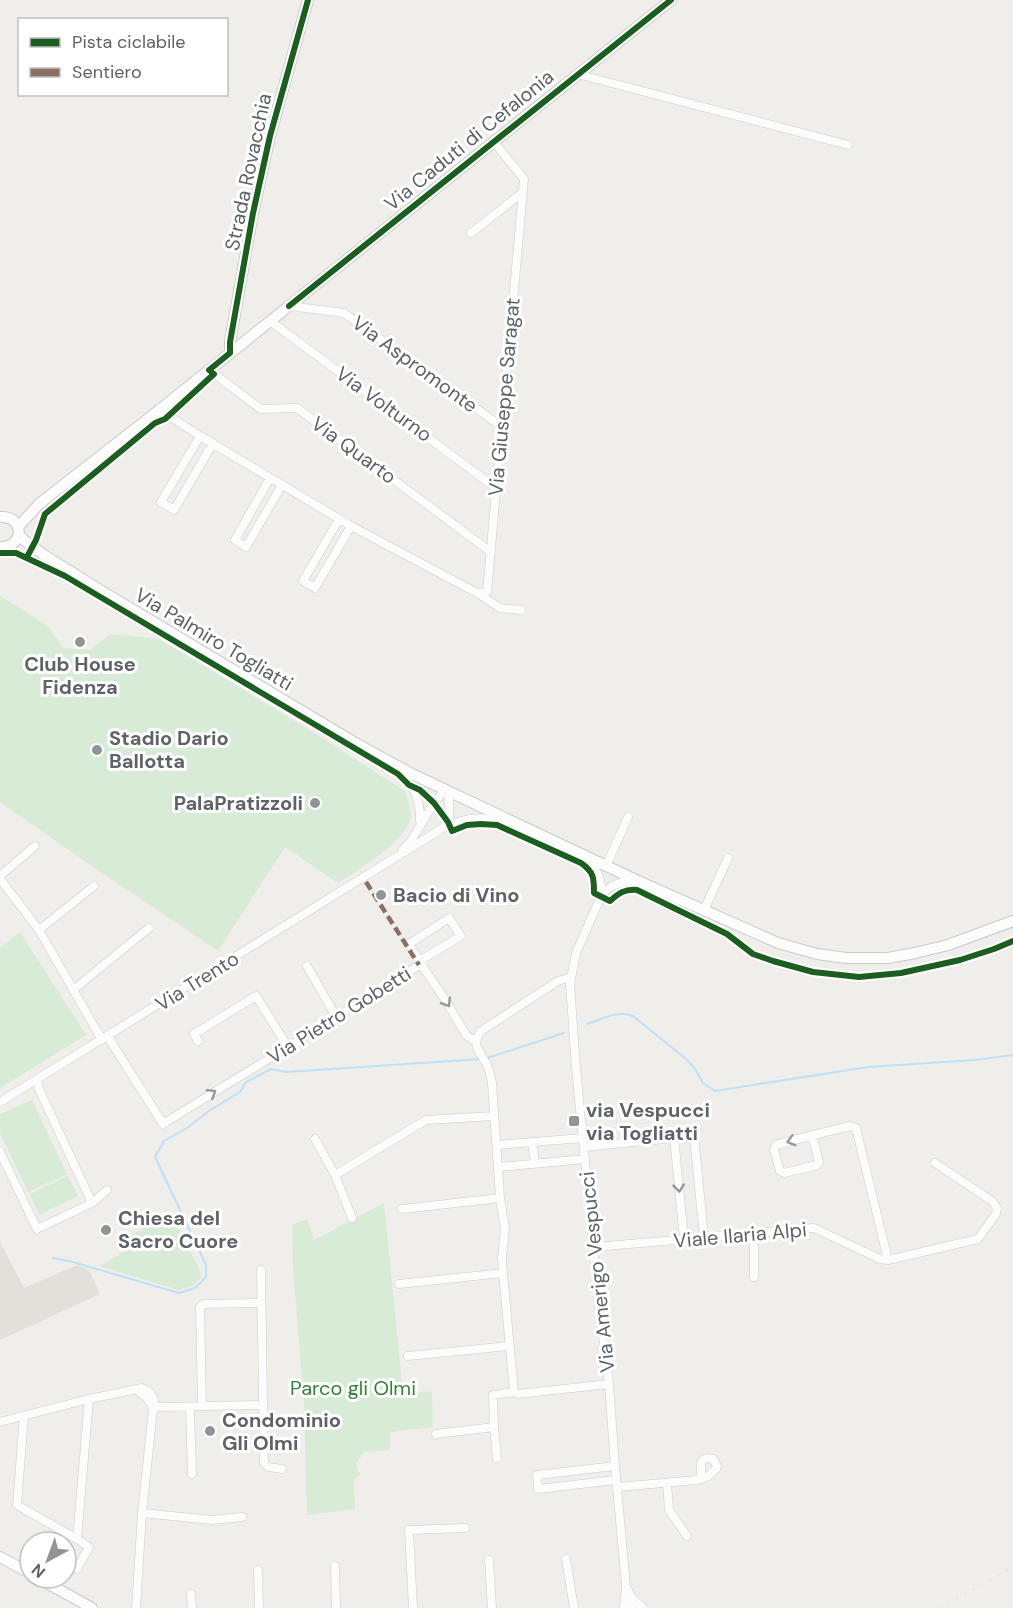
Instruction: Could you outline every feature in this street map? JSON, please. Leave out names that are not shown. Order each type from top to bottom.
[{"type":"street","name":"Strada Rovacchia","points":[[230,353],[253,213],[270,136],[308,0]]},
{"type":"street","name":"Via Caduti di Cefalonia","points":[[18,531],[39,504],[671,0]]},
{"type":"street","points":[[577,74],[848,145]]},
{"type":"street","name":"Via Giuseppe Saragat","points":[[479,594],[487,592],[524,179],[493,141]]},
{"type":"street","points":[[471,233],[522,193]]},
{"type":"street","name":"Via Aspromonte","points":[[289,306],[344,313],[502,427]]},
{"type":"street","name":"Via Volturno","points":[[270,321],[496,488]]},
{"type":"street","name":"Via Quarto","points":[[209,370],[261,409],[297,408],[491,552]]},
{"type":"street","points":[[158,411],[351,526],[479,594],[500,608],[521,610]]},
{"type":"street","points":[[200,436],[161,502],[174,510],[213,443]]},
{"type":"street","points":[[270,478],[234,540],[246,547],[282,485]]},
{"type":"street","name":"Via Caduti di Cefalonia","points":[[5,517],[39,504]]},
{"type":"street","name":"Via Palmiro Togliatti","points":[[5,517],[24,541],[44,555],[387,760],[447,791],[636,880],[778,943],[817,954],[846,958],[888,958],[948,945],[1013,921]]},
{"type":"street","points":[[339,519],[303,581],[315,588],[351,526]]},
{"type":"street","name":"Via Palmiro Togliatti","points":[[2,547],[15,542],[18,531]]},
{"type":"street","name":"Via Palmiro Togliatti","points":[[2,547],[19,548],[44,555]]},
{"type":"street","points":[[387,760],[412,784],[421,810],[420,826]]},
{"type":"street","points":[[443,828],[449,820],[447,791]]},
{"type":"street","name":"Via Trento","points":[[394,859],[411,841],[434,803],[447,791]]},
{"type":"street","points":[[601,884],[609,870],[628,817]]},
{"type":"street","name":"Via Trento","points":[[0,1102],[443,828],[464,819],[492,818],[515,822]]},
{"type":"street","points":[[0,878],[35,846]]},
{"type":"street","name":"Via Amerigo Vespucci","points":[[585,856],[597,871],[602,894]]},
{"type":"street","points":[[704,910],[728,858]]},
{"type":"street","points":[[610,867],[614,877],[612,886]]},
{"type":"street","name":"Via Pietro Gobetti","points":[[0,878],[39,930],[73,990],[163,1124],[338,1018],[420,963],[466,1035],[476,1042]]},
{"type":"street","name":"Via Amerigo Vespucci","points":[[626,1607],[609,1384],[597,1287],[570,993],[576,953],[602,894],[612,886],[636,880]]},
{"type":"street","points":[[39,930],[94,886]]},
{"type":"street","points":[[0,896],[8,889]]},
{"type":"street","points":[[449,918],[460,936],[420,963],[409,944],[449,918]]},
{"type":"street","points":[[73,990],[149,928]]},
{"type":"street","points":[[307,966],[338,1018]]},
{"type":"street","points":[[497,1458],[493,1395],[514,1392],[502,1258],[505,1229],[500,1198],[490,1074],[476,1048],[476,1042],[481,1031],[558,981],[571,977]]},
{"type":"street","points":[[198,1041],[194,1034],[256,996],[288,1047]]},
{"type":"street","points":[[37,1080],[39,1089],[92,1203]]},
{"type":"street","points":[[334,1175],[426,1120],[494,1116]]},
{"type":"street","points":[[812,1136],[819,1162],[817,1165],[784,1173],[780,1171],[774,1150],[776,1145],[850,1126],[853,1126],[857,1130],[888,1260],[978,1239],[996,1214],[997,1208],[992,1201],[935,1163]]},
{"type":"street","points":[[497,1145],[694,1136],[704,1237]]},
{"type":"street","points":[[674,1137],[684,1239]]},
{"type":"street","points":[[315,1139],[334,1175],[352,1218]]},
{"type":"street","points":[[532,1142],[536,1163]]},
{"type":"street","points":[[0,1152],[37,1229],[92,1203],[107,1190]]},
{"type":"street","name":"Via Amerigo Vespucci","points":[[499,1167],[585,1159]]},
{"type":"street","points":[[402,1209],[500,1198]]},
{"type":"street","name":"Viale Ilaria Alpi","points":[[595,1247],[814,1228],[880,1259],[888,1260]]},
{"type":"street","points":[[752,1233],[754,1277]]},
{"type":"street","points":[[261,1270],[264,1463],[268,1467],[282,1468]]},
{"type":"street","points":[[399,1284],[503,1273]]},
{"type":"street","points":[[202,1406],[200,1307],[204,1304],[261,1303]]},
{"type":"street","points":[[408,1356],[509,1346]]},
{"type":"street","name":"Via Amerigo Vespucci","points":[[514,1392],[518,1394],[609,1384]]},
{"type":"street","points":[[0,1422],[135,1389],[146,1397],[153,1407],[142,1513],[136,1608]]},
{"type":"street","points":[[78,1530],[89,1399]]},
{"type":"street","points":[[153,1407],[262,1405]]},
{"type":"street","points":[[190,1407],[192,1474]]},
{"type":"street","points":[[24,1416],[17,1505],[61,1530]]},
{"type":"street","points":[[436,1434],[494,1427]]},
{"type":"street","points":[[615,1466],[537,1475],[538,1489],[667,1483],[702,1479]]},
{"type":"street","points":[[667,1483],[669,1510],[687,1536]]},
{"type":"street","points":[[142,1513],[212,1520],[242,1517]]},
{"type":"street","points":[[413,1608],[409,1530],[465,1528]]},
{"type":"street","points":[[78,1540],[89,1547],[78,1567]]},
{"type":"street","points":[[0,1557],[18,1567]]},
{"type":"street","points":[[566,1559],[574,1608]]},
{"type":"street","points":[[489,1560],[492,1608]]},
{"type":"street","points":[[335,1566],[336,1608]]},
{"type":"street","points":[[258,1570],[259,1608]]},
{"type":"street","name":"Via Amerigo Vespucci","points":[[626,1586],[631,1597],[643,1608]]},
{"type":"street","points":[[60,1590],[92,1608]]},
{"type":"street","points":[[191,1594],[192,1608]]},
{"type":"street","name":"Via Amerigo Vespucci","points":[[626,1607],[631,1597]]},
{"type":"shaded area","points":[[0,1242],[24,1288],[77,1265],[89,1270],[100,1294],[0,1340]]},
{"type":"green space","points":[[0,596],[48,626],[63,648],[90,650],[110,634],[159,639],[405,791],[410,812],[407,828],[380,855],[338,883],[285,847],[218,951],[0,802]]},
{"type":"green space","points":[[20,932],[86,1035],[0,1088],[0,948]]},
{"type":"green space","points":[[32,1100],[67,1174],[28,1192],[0,1133],[0,1114]]},
{"type":"green space","points":[[68,1176],[78,1196],[39,1215],[30,1194]]},
{"type":"green space","name":"Parco gli Olmi","points":[[384,1203],[403,1394],[432,1391],[433,1427],[390,1432],[390,1450],[364,1452],[356,1464],[360,1473],[354,1479],[355,1509],[307,1515],[304,1402],[293,1269],[292,1225],[307,1219],[314,1240]]},
{"type":"green space","points":[[171,1215],[202,1276],[194,1285],[179,1290],[99,1266],[133,1247],[128,1236]]},
{"type":"waterway","points":[[587,1024],[616,1015],[633,1016],[686,1059],[703,1083],[715,1091],[868,1067],[975,1060],[1013,1055]]},
{"type":"waterway","points":[[487,1058],[564,1033]]},
{"type":"waterway","points":[[53,1258],[179,1293],[195,1288],[206,1277],[206,1265],[155,1157],[164,1141],[240,1092],[246,1082],[271,1069],[286,1072],[481,1059]]},
{"type":"railway","points":[[940,1608],[1013,1567]]},
{"type":"marked path","points":[[366,882],[419,965]]},
{"type":"cycle path","points":[[27,557],[45,514],[155,423],[165,419],[214,374],[209,370],[230,353],[253,213],[270,136],[308,0]]},
{"type":"cycle path","points":[[289,306],[671,0]]},
{"type":"cycle path","points":[[0,553],[16,553],[65,576],[398,774],[434,803],[452,831],[467,825],[497,825],[581,863],[589,869],[594,883],[594,893],[610,901],[622,892],[637,890],[727,934],[753,954],[813,972],[859,977],[901,973],[960,960],[1013,941]]},
{"type":"place","name":"Club House Fidenza","points":[[80,642]]},
{"type":"place","name":"Stadio Dario Ballotta","points":[[97,750]]},
{"type":"place","name":"PalaPratizzoli","points":[[315,803]]},
{"type":"place","name":"Bacio di Vino","points":[[381,895]]},
{"type":"place","name":"via Vespucci via Togliatti","points":[[574,1121]]},
{"type":"place","name":"Chiesa del Sacro Cuore","points":[[106,1230]]},
{"type":"place","name":"Condominio Gli Olmi","points":[[210,1431]]}]
